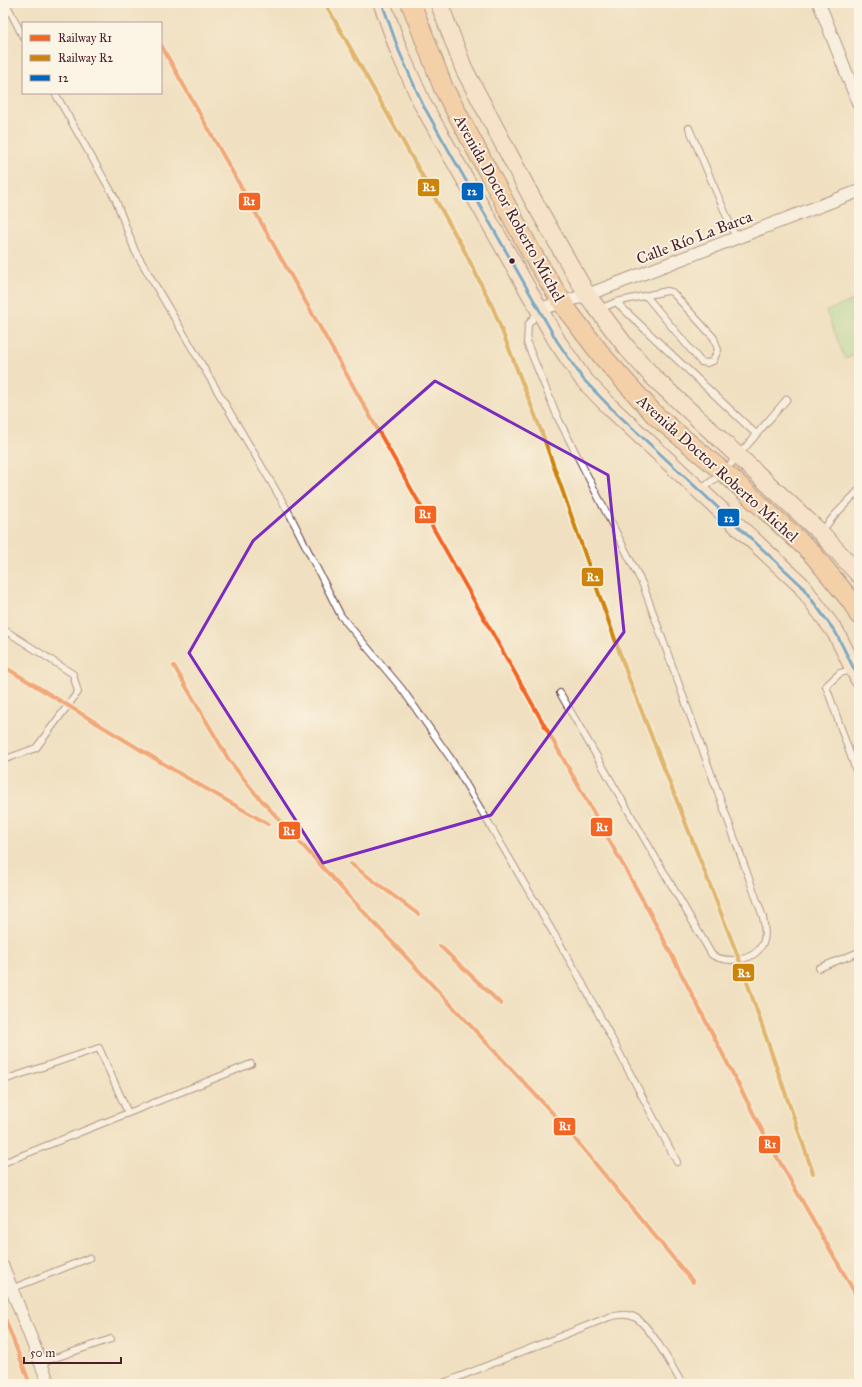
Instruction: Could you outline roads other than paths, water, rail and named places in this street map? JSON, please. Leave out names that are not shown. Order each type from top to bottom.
[{"type":"main road","name":"Avenida Doctor Roberto Michel","points":[[382,3],[399,51],[423,105],[540,309],[557,342],[583,379],[611,408],[801,585],[836,632],[858,672]]},
{"type":"main road","name":"Avenida Doctor Roberto Michel","points":[[411,3],[443,87],[531,252],[563,303],[603,357],[656,416],[724,472],[811,552],[852,602],[859,615]]},
{"type":"main road","name":"Avenida Doctor Roberto Michel","points":[[438,3],[464,69],[532,198],[587,295],[627,348],[653,377],[821,533],[859,575]]},
{"type":"street","points":[[819,3],[859,105]]},
{"type":"street","name":"Calle Río La Barca","points":[[540,309],[587,295],[859,192]]},
{"type":"street","points":[[3,1267],[49,1384]]},
{"type":"street","points":[[3,1380],[4,1384]]},
{"type":"lane","points":[[6,3],[22,35]]},
{"type":"lane","points":[[56,94],[115,198],[136,252],[288,511],[342,616],[402,689],[452,759],[577,973],[677,1162]]},
{"type":"lane","points":[[689,128],[736,238]]},
{"type":"lane","points":[[599,310],[616,302],[647,297],[667,291],[672,292],[714,338],[718,350],[713,361],[707,363],[701,362],[647,297]]},
{"type":"lane","points":[[616,302],[756,434]]},
{"type":"lane","points":[[540,309],[528,325],[528,343],[558,418],[643,585],[763,918],[763,944],[758,950],[739,959],[727,961],[712,955],[560,693]]},
{"type":"lane","points":[[700,491],[724,472],[787,399]]},
{"type":"lane","points":[[821,533],[834,516],[859,490]]},
{"type":"lane","points":[[3,629],[73,674],[78,692],[36,748],[3,760]]},
{"type":"lane","points":[[858,672],[840,673],[826,686],[859,778]]},
{"type":"lane","points":[[819,968],[859,952]]},
{"type":"lane","points":[[3,1077],[7,1079],[99,1048],[128,1113]]},
{"type":"lane","points":[[3,1163],[251,1064]]},
{"type":"lane","points":[[11,1289],[89,1258]]},
{"type":"lane","points":[[441,1384],[609,1317],[628,1315],[636,1318],[643,1324],[667,1357],[682,1384]]},
{"type":"lane","points":[[40,1363],[111,1339]]},
{"type":"rail line","name":"R2","points":[[325,3],[463,248],[493,308],[542,433],[629,679],[739,959],[813,1173]]},
{"type":"rail line","name":"R1","points":[[162,47],[649,911],[766,1138],[859,1300]]},
{"type":"rail line","name":"R1","points":[[3,666],[182,775],[268,824]]},
{"type":"rail line","name":"R1","points":[[174,666],[229,760],[254,792],[346,893],[561,1122],[693,1282]]},
{"type":"rail line","name":"R1","points":[[351,864],[418,914]]},
{"type":"rail line","name":"R1","points":[[440,946],[501,1004]]},
{"type":"rail line","name":"R1","points":[[3,1313],[30,1384]]}]
